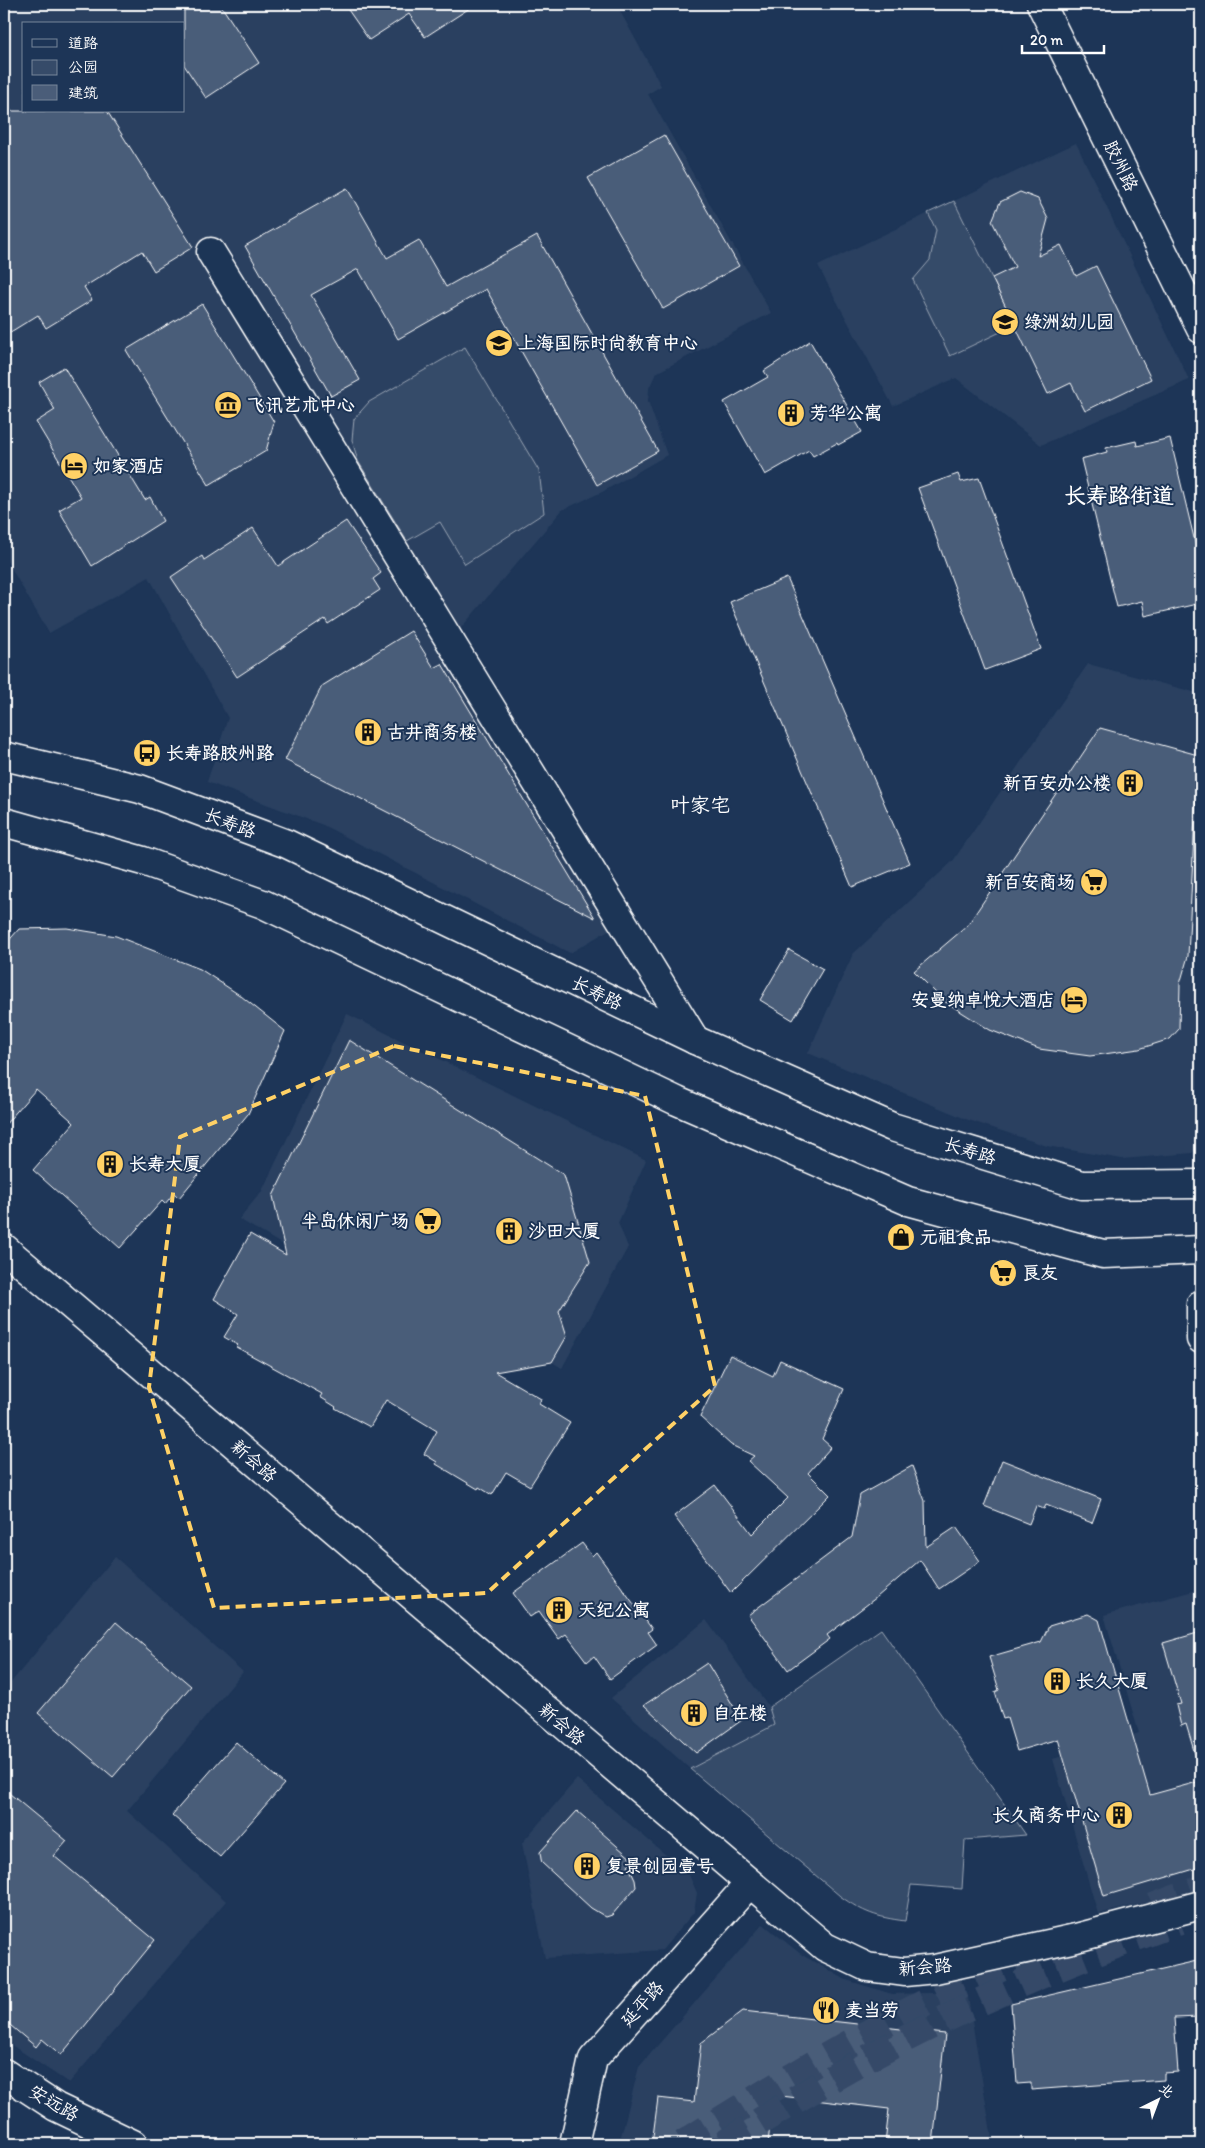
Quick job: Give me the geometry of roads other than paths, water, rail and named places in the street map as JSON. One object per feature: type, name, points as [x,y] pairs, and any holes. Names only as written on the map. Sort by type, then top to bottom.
[{"type":"street","name":"胶州路","points":[[1040,4],[1201,329]]},
{"type":"street","points":[[211,252],[695,1040]]},
{"type":"street","name":"长寿路","points":[[4,756],[140,789],[286,844],[695,1040],[892,1128],[1082,1185],[1201,1184]]},
{"type":"street","points":[[4,822],[143,861],[263,904],[678,1101],[908,1201],[1103,1254],[1201,1250]]},
{"type":"street","name":"新会路","points":[[4,1248],[825,1947],[867,1967],[904,1972],[934,1970],[1076,1938],[1201,1905]]},
{"type":"street","points":[[1201,1304],[1201,1340]]},
{"type":"street","name":"延平路","points":[[574,2144],[593,2059],[749,1884]]},
{"type":"street","name":"安远路","points":[[4,2073],[56,2107],[133,2144]]},
{"type":"tunnel","points":[[1153,1907],[1201,1889]]},
{"type":"tunnel","points":[[724,2144],[839,2074],[986,1999],[1096,1952],[1180,1921]]},
{"type":"tunnel","points":[[683,2144],[881,2026],[949,1991],[1032,1954]]},
{"type":"place","name":"绿洲幼儿园","points":[[1005,322]]},
{"type":"place","name":"上海国际时尚教育中心","points":[[499,343]]},
{"type":"place","name":"飞讯艺术中心","points":[[228,405]]},
{"type":"place","name":"芳华公寓","points":[[791,413]]},
{"type":"place","name":"如家酒店","points":[[74,466]]},
{"type":"place","name":"古井商务楼","points":[[368,732]]},
{"type":"place","name":"长寿路胶州路","points":[[147,753]]},
{"type":"place","name":"新百安办公楼","points":[[1130,783]]},
{"type":"place","name":"新百安商场","points":[[1094,882]]},
{"type":"place","name":"安曼纳卓悦大酒店","points":[[1074,1000]]},
{"type":"place","name":"长寿大厦","points":[[110,1164]]},
{"type":"place","name":"半岛休闲广场","points":[[428,1221]]},
{"type":"place","name":"沙田大厦","points":[[509,1231]]},
{"type":"place","name":"元祖食品","points":[[901,1237]]},
{"type":"place","name":"良友","points":[[1003,1273]]},
{"type":"place","name":"天纪公寓","points":[[559,1610]]},
{"type":"place","name":"长久大厦","points":[[1057,1681]]},
{"type":"place","name":"自在楼","points":[[694,1713]]},
{"type":"place","name":"长久商务中心","points":[[1119,1815]]},
{"type":"place","name":"复景创园壹号","points":[[587,1866]]},
{"type":"place","name":"麦当劳","points":[[826,2010]]},
{"type":"district","name":"长寿路街道","points":[[1119,495]]},
{"type":"district","name":"叶家宅","points":[[700,805]]}]
